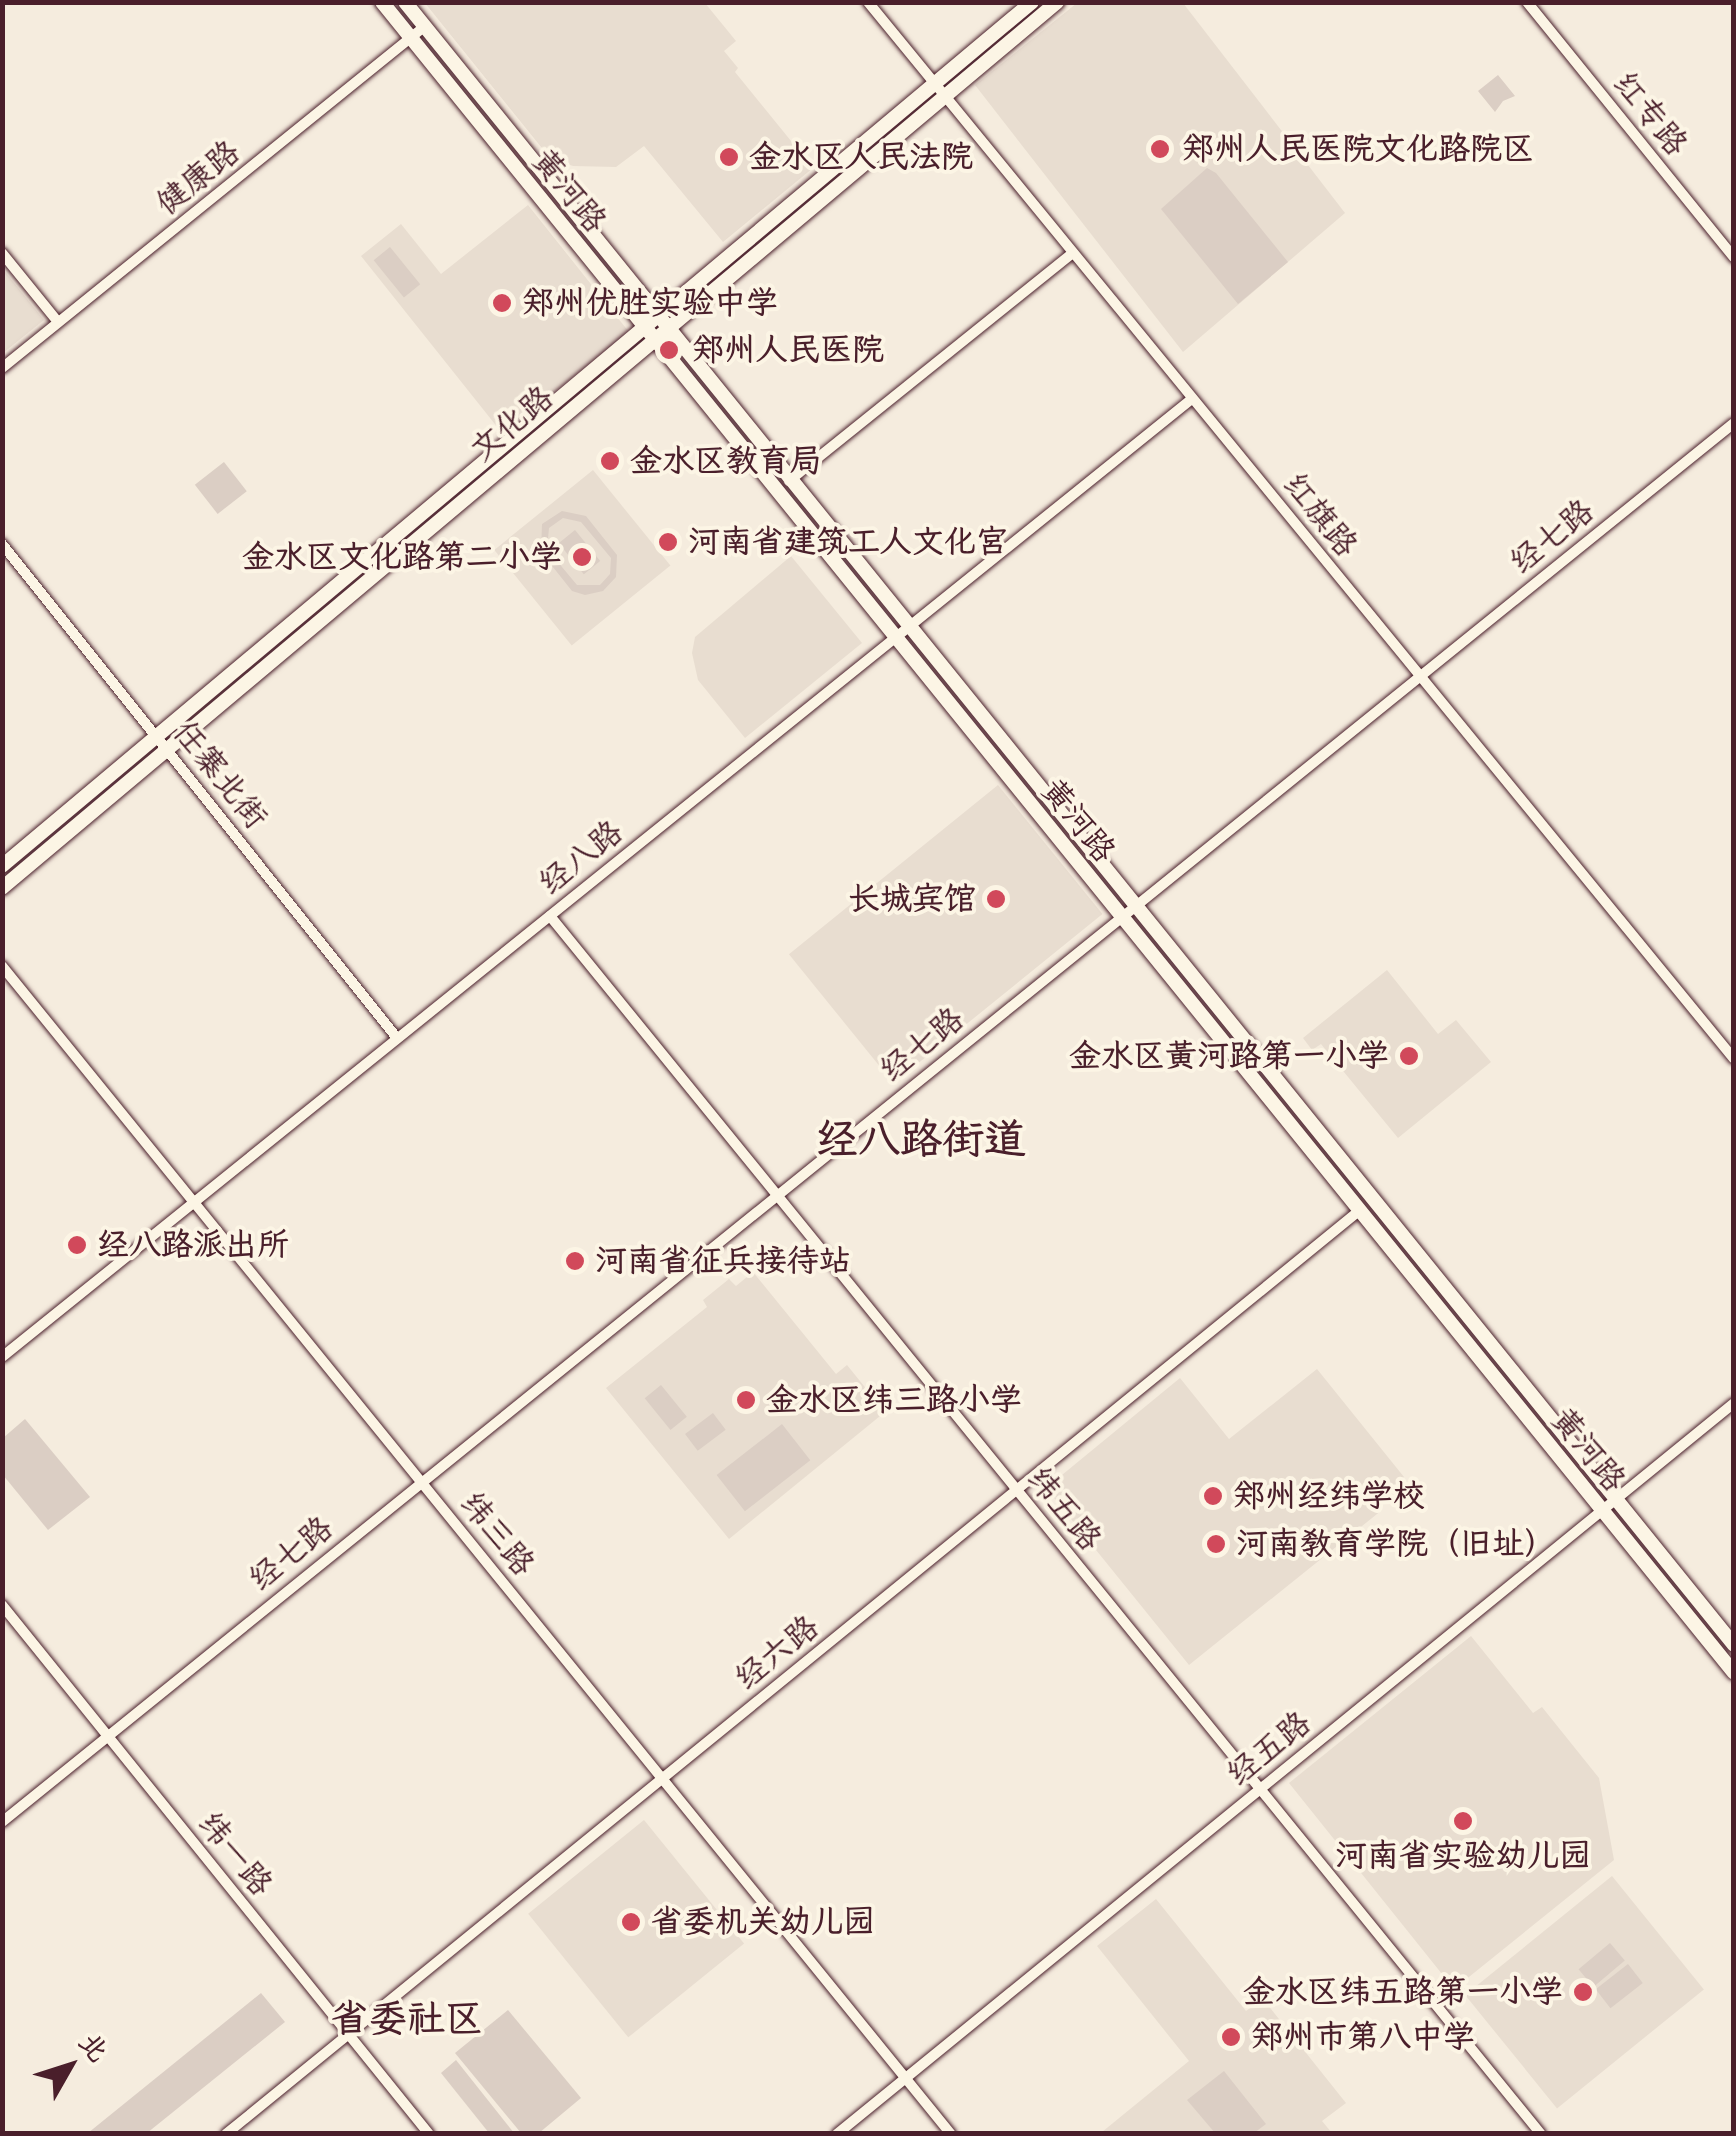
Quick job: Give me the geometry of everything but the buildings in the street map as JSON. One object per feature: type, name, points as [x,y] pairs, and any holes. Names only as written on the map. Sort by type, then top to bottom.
[{"type":"main road","name":"黄河路","points":[[382,2],[1734,1673]]},
{"type":"main road","name":"黄河路","points":[[405,2],[789,482],[1734,1645]]},
{"type":"main road","name":"文化路","points":[[2,866],[1032,2]]},
{"type":"main road","name":"文化路","points":[[2,888],[1057,2]]},
{"type":"street","name":"红旗路","points":[[868,2],[1734,1060]]},
{"type":"street","name":"红专路","points":[[1527,2],[1734,258]]},
{"type":"street","name":"健康路","points":[[2,368],[424,27]]},
{"type":"street","points":[[2,253],[58,322]]},
{"type":"street","points":[[789,482],[1073,254]]},
{"type":"street","name":"经八路","points":[[2,1358],[1192,399]]},
{"type":"street","name":"经七路","points":[[2,1822],[1734,423]]},
{"type":"street","name":"任寨北街","points":[[2,544],[397,1038]]},
{"type":"street","name":"纬五路","points":[[550,916],[1541,2134]]},
{"type":"street","name":"纬三路","points":[[2,966],[951,2134]]},
{"type":"street","name":"经六路","points":[[226,2134],[1359,1211]]},
{"type":"street","name":"经五路","points":[[837,2134],[1734,1403]]},
{"type":"street","name":"纬一路","points":[[2,1606],[429,2134]]},
{"type":"shaded area","points":[[425,3],[705,3],[736,41],[724,51],[738,68],[735,72],[813,168],[723,242],[644,146],[616,167],[573,166],[550,158]]},
{"type":"shaded area","name":"郑州人民医院文化路院区","points":[[1077,3],[1183,3],[1345,213],[1183,352],[975,85]]},
{"type":"shaded area","points":[[1498,75],[1515,96],[1503,101],[1495,112],[1478,91]]},
{"type":"shaded area","points":[[1207,168],[1216,173],[1288,262],[1238,304],[1161,209]]},
{"type":"shaded area","name":"郑州优胜实验中学","points":[[528,205],[629,332],[502,433],[361,256],[401,224],[441,274]]},
{"type":"shaded area","points":[[390,247],[420,284],[404,298],[374,260]]},
{"type":"shaded area","points":[[2,268],[44,320],[3,353],[2,353]]},
{"type":"shaded area","points":[[224,462],[247,491],[218,514],[195,485]]},
{"type":"shaded area","name":"金水区文化路第二小学","points":[[593,470],[670,566],[572,646],[494,550]]},
{"type":"shaded area","points":[[562,511],[586,516],[617,555],[616,577],[603,591],[585,595],[572,591],[541,552],[542,524]],"holes":[[[563,518],[581,522],[611,558],[610,574],[600,585],[577,585],[547,549],[549,528]]]},
{"type":"shaded area","points":[[575,530],[600,561],[584,574],[559,543]]},
{"type":"shaded area","points":[[791,556],[862,643],[745,738],[698,680],[692,653],[695,637]]},
{"type":"shaded area","name":"长城宾馆","points":[[998,785],[1102,914],[893,1083],[789,954]]},
{"type":"shaded area","name":"金水区黄河路第一小学","points":[[1387,970],[1438,1034],[1456,1020],[1491,1062],[1398,1138],[1321,1044],[1312,1050],[1303,1038]]},
{"type":"shaded area","name":"金水区纬三路小学","points":[[753,1272],[836,1374],[847,1365],[885,1412],[729,1539],[606,1388],[707,1307],[703,1300],[729,1279],[736,1286]]},
{"type":"shaded area","name":"河南教育学院（旧址）","points":[[1317,1369],[1404,1477],[1374,1500],[1382,1510],[1189,1665],[1054,1498],[1051,1484],[1180,1378],[1229,1439]]},
{"type":"shaded area","points":[[661,1385],[687,1417],[670,1430],[645,1398]]},
{"type":"shaded area","points":[[713,1413],[726,1430],[698,1451],[685,1434]]},
{"type":"shaded area","points":[[25,1419],[90,1497],[48,1530],[3,1475],[3,1438]]},
{"type":"shaded area","points":[[782,1424],[810,1460],[745,1511],[717,1475]]},
{"type":"shaded area","name":"河南省实验幼儿园","points":[[1471,1636],[1533,1713],[1542,1707],[1599,1778],[1614,1860],[1454,1989],[1289,1783]]},
{"type":"shaded area","name":"省委机关幼儿园","points":[[644,1820],[744,1944],[628,2037],[528,1914]]},
{"type":"shaded area","name":"金水区纬五路第一小学","points":[[1612,1876],[1704,1989],[1557,2108],[1465,1995]]},
{"type":"shaded area","name":"郑州市第八中学","points":[[1156,1899],[1246,2011],[1263,1999],[1346,2103],[1322,2121],[1332,2133],[1102,2132],[1189,2061],[1097,1946]]},
{"type":"shaded area","points":[[1610,1943],[1625,1961],[1593,1987],[1579,1969]]},
{"type":"shaded area","points":[[1628,1964],[1643,1983],[1610,2008],[1596,1989]]},
{"type":"shaded area","points":[[261,1993],[285,2022],[147,2133],[88,2133]]},
{"type":"shaded area","points":[[508,2010],[581,2098],[539,2133],[521,2133],[455,2053]]},
{"type":"shaded area","points":[[456,2060],[514,2133],[489,2133],[441,2073]]},
{"type":"shaded area","points":[[1224,2071],[1266,2124],[1254,2133],[1215,2133],[1187,2100]]},
{"type":"place","name":"郑州人民医院文化路院区","points":[[1160,149]]},
{"type":"place","name":"金水区人民法院","points":[[729,157]]},
{"type":"place","name":"郑州优胜实验中学","points":[[502,303]]},
{"type":"place","name":"郑州人民医院","points":[[669,350]]},
{"type":"place","name":"金水区教育局","points":[[610,461]]},
{"type":"place","name":"河南省建筑工人文化宫","points":[[668,542]]},
{"type":"place","name":"金水区文化路第二小学","points":[[582,557]]},
{"type":"place","name":"长城宾馆","points":[[996,899]]},
{"type":"place","name":"金水区黄河路第一小学","points":[[1409,1056]]},
{"type":"place","name":"经八路派出所","points":[[77,1245]]},
{"type":"place","name":"河南省征兵接待站","points":[[575,1261]]},
{"type":"place","name":"金水区纬三路小学","points":[[746,1400]]},
{"type":"place","name":"郑州经纬学校","points":[[1213,1496]]},
{"type":"place","name":"河南教育学院（旧址）","points":[[1216,1544]]},
{"type":"place","name":"河南省实验幼儿园","points":[[1463,1821]]},
{"type":"place","name":"省委机关幼儿园","points":[[631,1922]]},
{"type":"place","name":"金水区纬五路第一小学","points":[[1583,1992]]},
{"type":"place","name":"郑州市第八中学","points":[[1231,2037]]},
{"type":"district","name":"经八路街道","points":[[921,1139]]},
{"type":"district","name":"省委社区","points":[[407,2019]]}]
